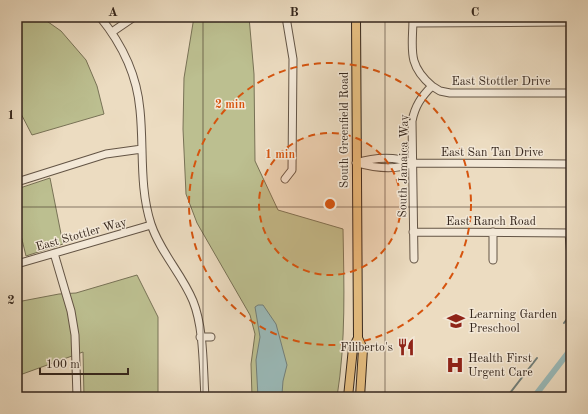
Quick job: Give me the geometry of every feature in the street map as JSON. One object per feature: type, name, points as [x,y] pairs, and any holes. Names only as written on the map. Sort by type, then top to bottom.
[{"type":"main road","name":"South Greenfield Road","points":[[356,17],[358,338],[363,349],[360,397]]},
{"type":"main road","name":"South Greenfield Road","points":[[348,397],[353,348],[358,338]]},
{"type":"street","points":[[100,17],[112,32],[122,49],[137,88],[140,109],[145,197],[151,225],[194,302],[200,337],[205,397]]},
{"type":"street","points":[[112,32],[134,17]]},
{"type":"street","points":[[285,179],[292,170],[293,59],[286,17]]},
{"type":"street","points":[[432,86],[415,68],[412,53],[413,20],[569,22]]},
{"type":"street","name":"East Stottler Drive","points":[[432,86],[440,91],[450,93],[571,93]]},
{"type":"street","name":"South Jamaica Way","points":[[414,259],[412,121],[414,109],[420,99],[432,86]]},
{"type":"street","points":[[17,182],[106,154],[142,148]]},
{"type":"street","name":"East San Tan Drive","points":[[356,163],[372,167],[403,167],[413,163],[571,164]]},
{"type":"street","name":"East Stottler Way","points":[[17,264],[151,225]]},
{"type":"street","name":"East Ranch Road","points":[[413,232],[570,233]]},
{"type":"street","points":[[493,232],[493,260]]},
{"type":"street","points":[[570,233],[571,257]]},
{"type":"street","points":[[54,253],[71,311],[75,335],[77,397]]},
{"type":"street","points":[[200,337],[212,337]]},
{"type":"green space","points":[[17,17],[41,17],[61,31],[86,60],[97,86],[104,114],[32,135],[17,106]]},
{"type":"green space","points":[[194,17],[249,17],[254,74],[255,161],[278,210],[343,229],[343,334],[337,397],[252,397],[251,364],[255,334],[250,315],[197,223],[186,194],[183,129],[184,78]]},
{"type":"green space","points":[[50,178],[63,244],[26,256],[17,219],[17,189]]},
{"type":"green space","points":[[137,275],[158,317],[158,397],[84,397],[83,352],[17,376],[17,302],[59,294],[76,293]]},
{"type":"water","points":[[258,305],[263,305],[276,324],[287,365],[283,381],[282,394],[285,397],[258,397],[256,360],[260,337],[255,307]]},
{"type":"waterway","points":[[564,323],[571,314]]},
{"type":"waterway","points":[[534,397],[571,349]]},
{"type":"waterway","points":[[507,397],[537,358]]},
{"type":"place","name":"Learning Garden Preschool","points":[[456,321]]},
{"type":"place","name":"Filiberto's","points":[[406,347]]},
{"type":"place","name":"Health First Urgent Care","points":[[455,365]]}]
